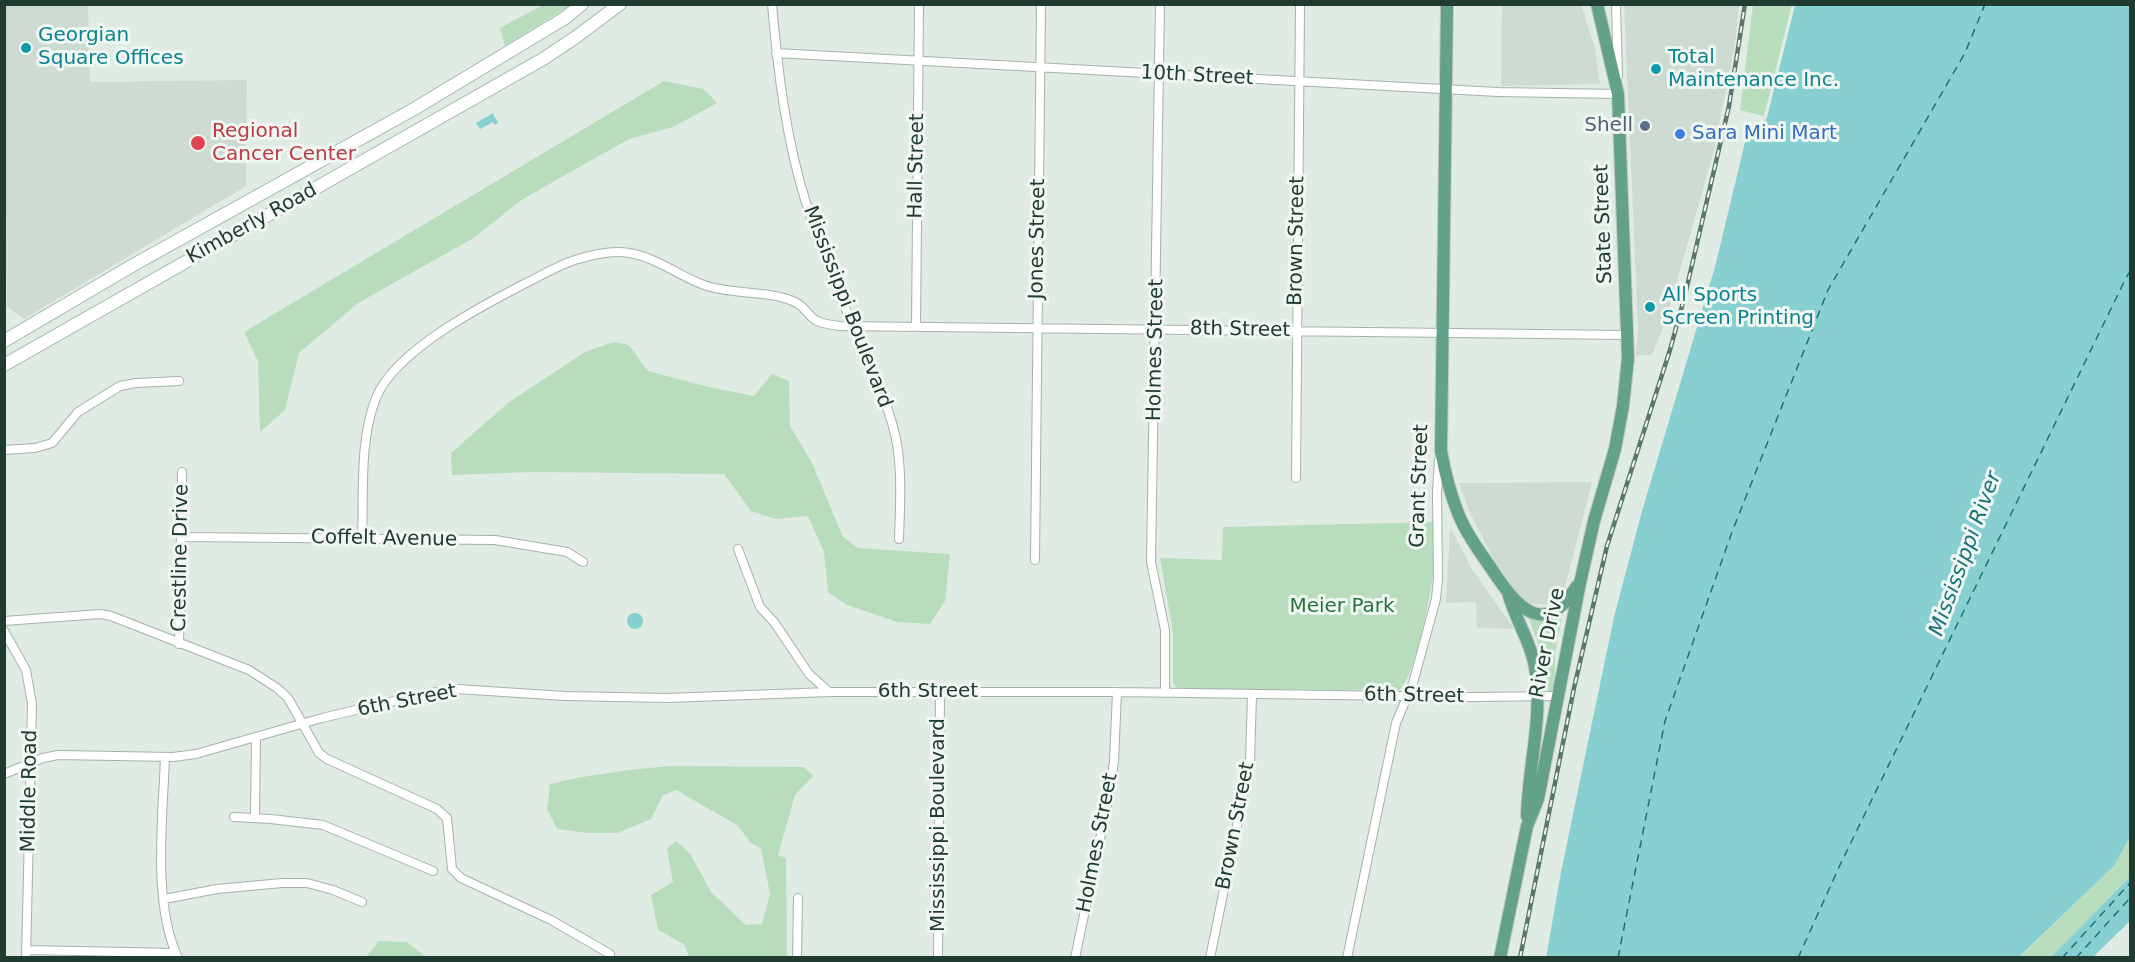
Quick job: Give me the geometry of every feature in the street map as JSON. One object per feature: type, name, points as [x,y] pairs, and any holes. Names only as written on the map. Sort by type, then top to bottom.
[{"type":"main road","name":"Kimberly Road","points":[[4,341],[135,264],[414,109],[565,18],[582,4]]},
{"type":"main road","name":"Kimberly Road","points":[[4,365],[543,59],[620,4]]},
{"type":"main road","name":"Grant Street","points":[[1442,416],[1447,4]]},
{"type":"main road","points":[[1597,4],[1618,94]]},
{"type":"main road","name":"State Street","points":[[1618,94],[1628,334]]},
{"type":"main road","name":"River Drive","points":[[1500,957],[1527,826],[1538,799],[1594,521],[1615,449],[1623,405],[1628,334]]},
{"type":"main road","points":[[1442,416],[1441,451],[1448,486],[1458,515],[1471,540],[1507,592],[1522,608],[1536,614],[1544,614],[1568,602],[1580,583]]},
{"type":"main road","points":[[1507,592],[1528,643],[1536,672],[1538,714],[1528,795],[1527,826]]},
{"type":"street","name":"Mississippi Boulevard","points":[[772,4],[776,53],[794,163],[832,278],[874,376],[896,442],[900,470],[899,539]]},
{"type":"street","name":"Hall Street","points":[[916,327],[920,4]]},
{"type":"street","name":"Jones Street","points":[[1035,560],[1041,4]]},
{"type":"street","name":"Holmes Street","points":[[1160,4],[1151,562],[1165,630],[1165,693]]},
{"type":"street","name":"Brown Street","points":[[1296,478],[1300,4]]},
{"type":"street","name":"State Street","points":[[1616,4],[1618,94]]},
{"type":"street","name":"10th Street","points":[[776,53],[1506,93],[1618,94]]},
{"type":"street","name":"8th Street","points":[[362,538],[365,451],[370,421],[377,396],[393,371],[424,344],[493,300],[575,260],[607,253],[627,252],[642,255],[706,286],[738,293],[781,296],[797,302],[816,320],[839,326],[1628,334]]},
{"type":"street","points":[[4,450],[35,448],[52,443],[78,412],[120,386],[179,381]]},
{"type":"street","name":"Grant Street","points":[[1347,957],[1396,723],[1413,683],[1436,599],[1438,578],[1437,493],[1442,416]]},
{"type":"street","name":"Crestline Drive","points":[[179,644],[182,472]]},
{"type":"street","name":"Coffelt Avenue","points":[[181,537],[495,540],[567,552],[583,562]]},
{"type":"street","points":[[738,549],[760,607],[774,622],[809,674],[829,692]]},
{"type":"street","points":[[4,621],[101,614],[249,670],[288,698],[319,753],[327,759],[436,809],[447,818],[452,868],[461,878],[551,920],[610,954]]},
{"type":"street","name":"Middle Road","points":[[4,631],[19,656],[30,688],[32,704],[26,954]]},
{"type":"street","name":"6th Street","points":[[4,774],[43,758],[58,755],[196,754],[402,699],[457,689],[633,698],[829,692],[1558,696]]},
{"type":"street","name":"Mississippi Boulevard","points":[[939,957],[940,692]]},
{"type":"street","name":"Holmes Street","points":[[1075,957],[1110,791],[1114,761],[1117,693]]},
{"type":"street","name":"Brown Street","points":[[1210,957],[1250,762],[1252,694]]},
{"type":"street","points":[[255,818],[256,737]]},
{"type":"street","points":[[26,954],[177,955],[169,931],[164,899],[162,845],[165,756]]},
{"type":"street","points":[[234,817],[335,828],[433,871]]},
{"type":"street","points":[[164,899],[217,889],[282,882],[307,883],[333,890],[362,902]]},
{"type":"street","points":[[798,898],[798,957]]},
{"type":"shaded area","points":[[4,5],[88,5],[90,82],[247,80],[246,186],[24,319],[7,307]]},
{"type":"shaded area","points":[[1502,5],[1581,5],[1595,48],[1600,84],[1501,86]]},
{"type":"shaded area","points":[[1624,5],[1739,5],[1735,45],[1714,150],[1666,320],[1652,355],[1636,355],[1638,327]]},
{"type":"shaded area","points":[[1592,482],[1563,595],[1550,604],[1523,604],[1492,556],[1469,511],[1459,483]]},
{"type":"shaded area","points":[[1450,527],[1472,569],[1514,629],[1477,628],[1476,602],[1446,603]]},
{"type":"green space","points":[[543,5],[571,5],[505,46],[500,28]]},
{"type":"green space","points":[[1753,5],[1795,5],[1767,117],[1740,110]]},
{"type":"green space","points":[[664,81],[704,89],[717,103],[673,127],[629,139],[523,199],[472,239],[358,303],[299,353],[285,410],[260,432],[258,361],[244,332]]},
{"type":"green space","points":[[614,342],[629,345],[648,371],[709,387],[754,396],[772,374],[789,381],[790,426],[812,463],[843,537],[858,548],[950,554],[945,601],[930,624],[897,622],[847,605],[828,592],[824,552],[808,516],[776,519],[751,511],[724,474],[534,472],[452,475],[451,453],[509,402],[585,352]]},
{"type":"green space","name":"Meier Park","points":[[1435,522],[1434,565],[1427,611],[1411,669],[1399,690],[1178,689],[1173,683],[1173,632],[1160,558],[1222,560],[1223,527]]},
{"type":"green space","points":[[1563,611],[1555,654],[1555,685],[1552,692],[1548,692],[1541,650],[1528,617]]},
{"type":"green space","points":[[670,766],[804,767],[813,776],[795,795],[778,855],[786,858],[787,957],[689,957],[684,944],[658,930],[651,895],[673,882],[667,849],[676,841],[690,854],[712,893],[746,925],[762,924],[770,894],[761,848],[752,844],[737,825],[676,790],[663,795],[651,819],[617,833],[588,833],[557,829],[547,809],[550,784],[595,775]]},
{"type":"green space","points":[[2130,837],[2130,877],[2051,957],[2019,958],[2114,866]]},
{"type":"green space","points":[[379,941],[407,942],[426,957],[366,957]]},
{"type":"water","name":"Mississippi River","points":[[1795,5],[2130,5],[2130,837],[2114,866],[2019,957],[1546,958],[1561,872],[1614,617],[1642,511],[1715,267],[1746,138],[1760,128],[1767,117]]},
{"type":"water","points":[[493,113],[498,123],[495,125],[493,122],[480,129],[476,123]]},
{"type":"water","points":[[632,613],[638,613],[643,621],[641,627],[632,629],[627,624],[627,618]]},
{"type":"water","points":[[2130,877],[2130,921],[2093,957],[2051,957]]},
{"type":"pier","points":[[1792,4],[1795,5],[1767,117],[1760,128],[1752,134],[1764,116]]},
{"type":"ferry route","points":[[1618,958],[1665,721],[1732,532],[1828,290],[1965,53],[1985,4]]},
{"type":"ferry route","points":[[1798,958],[1840,865],[2130,271]]},
{"type":"ferry route","points":[[2062,958],[2130,883]]},
{"type":"ferry route","points":[[2076,958],[2130,898]]},
{"type":"railway","points":[[1520,958],[1574,688],[1607,546],[1670,350],[1685,295],[1729,106],[1745,4]]},
{"type":"place","name":"Georgian Square Offices","points":[[26,48]]},
{"type":"place","name":"Total Maintenance Inc.","points":[[1656,69]]},
{"type":"place","name":"Shell","points":[[1645,126]]},
{"type":"place","name":"Sara Mini Mart","points":[[1680,134]]},
{"type":"place","name":"Regional Cancer Center","points":[[198,143]]},
{"type":"place","name":"All Sports Screen Printing","points":[[1650,307]]}]
